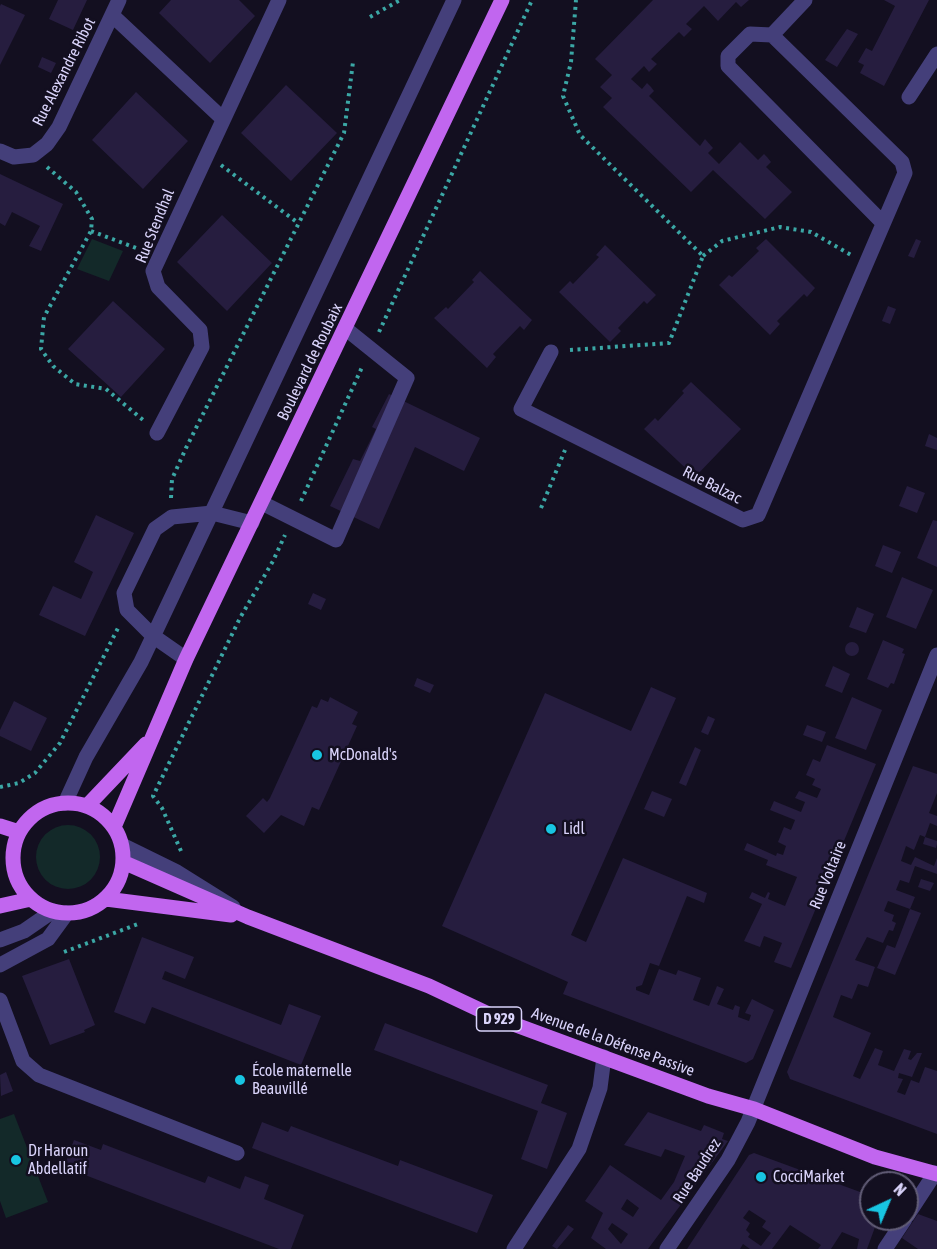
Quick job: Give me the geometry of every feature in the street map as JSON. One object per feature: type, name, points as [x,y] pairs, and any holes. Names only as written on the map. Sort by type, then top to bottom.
[{"type":"main road","name":"Boulevard de Roubaix","points":[[114,827],[134,785],[150,740],[186,659],[502,0]]},
{"type":"main road","name":"Boulevard de Roubaix","points":[[87,806],[103,793],[150,740]]},
{"type":"main road","points":[[65,803],[87,806],[102,815],[114,827],[122,845],[123,862],[120,875],[106,899],[82,912],[60,912],[31,899],[21,887],[15,873],[13,857],[19,832],[38,811],[65,803]]},
{"type":"main road","points":[[0,826],[19,832]]},
{"type":"main road","points":[[0,866],[13,857]]},
{"type":"main road","name":"Avenue de la Défense Passive","points":[[123,862],[248,917],[429,986],[497,1018],[708,1096],[753,1109],[876,1157],[936,1174]]},
{"type":"main road","points":[[0,906],[31,899]]},
{"type":"main road","name":"Avenue de la Défense Passive","points":[[106,899],[248,917]]},
{"type":"street","name":"Rue Alexandre Ribot","points":[[33,155],[47,144],[59,127],[119,0]]},
{"type":"street","name":"Rue Stendhal","points":[[158,433],[202,347],[200,330],[158,287],[153,271],[279,0]]},
{"type":"street","points":[[65,803],[78,772],[153,636],[453,0]]},
{"type":"street","points":[[805,0],[772,35],[750,34],[728,56],[728,66],[882,222]]},
{"type":"street","points":[[112,15],[223,119]]},
{"type":"street","name":"Rue Balzac","points":[[551,352],[521,409],[743,520],[758,515],[864,263],[905,173],[902,162],[772,35]]},
{"type":"street","points":[[909,98],[937,54]]},
{"type":"street","points":[[0,151],[14,157],[33,155]]},
{"type":"street","points":[[262,503],[336,540],[407,378],[345,329]]},
{"type":"street","points":[[186,659],[153,636],[127,610],[124,593],[155,529],[172,517],[212,513],[252,523]]},
{"type":"street","name":"Rue Voltaire","points":[[753,1109],[937,655]]},
{"type":"street","name":"Avenue de la Défense Passive","points":[[122,845],[212,891],[248,917]]},
{"type":"street","points":[[0,940],[24,931],[60,912]]},
{"type":"street","points":[[0,964],[48,939],[60,912]]},
{"type":"street","points":[[0,1000],[23,1061],[39,1075],[237,1153]]},
{"type":"street","points":[[514,1249],[579,1149],[600,1088],[604,1057]]},
{"type":"street","name":"Rue Baudrez","points":[[667,1249],[728,1160],[753,1109]]},
{"type":"street","points":[[919,1198],[936,1174]]},
{"type":"street","points":[[885,1249],[897,1231]]},
{"type":"path","points":[[370,17],[400,0]]},
{"type":"path","points":[[183,856],[162,808],[153,796],[240,618],[273,561],[532,0]]},
{"type":"path","points":[[576,0],[571,62],[563,96],[580,135],[703,256]]},
{"type":"path","points":[[172,517],[170,506],[172,479],[344,133],[353,62]]},
{"type":"path","points":[[206,154],[298,223]]},
{"type":"path","points":[[33,155],[76,192],[92,219],[91,231],[44,317],[41,349],[52,366],[75,384],[106,389],[158,433],[186,448]]},
{"type":"path","points":[[551,352],[669,343],[703,256],[722,241],[780,227],[811,232],[864,263]]},
{"type":"path","points":[[91,231],[159,257]]},
{"type":"path","points":[[541,508],[572,434]]},
{"type":"path","points":[[0,787],[19,783],[35,773],[60,742]]},
{"type":"path","points":[[59,954],[149,921]]},
{"type":"green space","points":[[92,239],[123,251],[109,281],[77,269]]},
{"type":"green space","points":[[62,825],[74,825],[91,834],[98,845],[100,857],[98,869],[91,880],[74,889],[62,889],[50,884],[41,875],[36,863],[36,851],[41,839],[50,830]]},
{"type":"green space","name":"Dr Haroun Abdellatif","points":[[14,1114],[48,1202],[6,1218],[0,1201],[0,1119]]},
{"type":"building","points":[[58,0],[87,0],[73,30],[49,19]]},
{"type":"building","points":[[171,0],[239,0],[255,16],[210,63],[159,13]]},
{"type":"building","points":[[653,0],[749,0],[741,7],[736,2],[718,21],[704,6],[686,24],[692,29],[684,37],[679,32],[651,59],[657,64],[649,72],[644,66],[631,79],[642,89],[647,83],[654,91],[649,96],[700,146],[705,139],[713,148],[708,153],[719,164],[740,142],[758,160],[764,154],[767,157],[771,162],[766,167],[792,192],[765,219],[713,170],[691,192],[603,107],[612,98],[600,87],[612,75],[595,59]]},
{"type":"building","points":[[884,0],[929,0],[884,86],[860,73],[864,65],[858,62],[866,48],[872,51],[895,6]]},
{"type":"building","points":[[1,4],[25,15],[0,65],[0,6]]},
{"type":"building","points":[[847,29],[858,34],[837,67],[825,60]]},
{"type":"building","points":[[42,57],[56,63],[51,73],[38,67]]},
{"type":"building","points":[[286,85],[337,133],[291,181],[241,133]]},
{"type":"building","points":[[136,92],[188,141],[143,189],[92,140]]},
{"type":"building","points":[[0,174],[63,204],[41,251],[29,246],[40,226],[12,212],[5,226],[0,223]]},
{"type":"building","points":[[222,215],[272,263],[227,311],[177,262]]},
{"type":"building","points":[[766,239],[815,288],[807,297],[804,294],[777,321],[780,324],[770,335],[719,285],[729,275],[732,277],[759,251],[756,248]]},
{"type":"building","points":[[916,239],[921,241],[914,258],[908,256]]},
{"type":"building","points":[[605,245],[656,295],[647,304],[644,301],[618,328],[621,331],[610,342],[559,292],[570,281],[573,284],[599,257],[596,255]]},
{"type":"building","points":[[480,271],[532,320],[524,330],[520,326],[493,354],[496,357],[487,368],[434,318],[446,307],[448,309],[474,282],[472,280]]},
{"type":"building","points":[[113,301],[165,349],[121,397],[68,349]]},
{"type":"building","points":[[888,306],[896,309],[890,324],[882,321]]},
{"type":"building","points":[[691,382],[741,429],[695,477],[644,429],[655,418],[658,421]]},
{"type":"building","points":[[389,394],[480,438],[464,471],[415,447],[379,529],[330,506],[353,459],[360,461],[376,429],[372,427]]},
{"type":"building","points":[[929,434],[937,438],[937,450],[925,446]]},
{"type":"building","points":[[907,486],[925,493],[917,513],[899,506]]},
{"type":"building","points":[[96,515],[134,533],[85,636],[39,615],[53,586],[81,599],[93,572],[74,562]]},
{"type":"building","points":[[933,520],[937,521],[937,567],[917,558]]},
{"type":"building","points":[[883,545],[901,552],[892,573],[875,566]]},
{"type":"building","points":[[902,577],[933,590],[916,629],[886,617]]},
{"type":"building","points":[[313,593],[326,599],[321,610],[308,604]]},
{"type":"building","points":[[857,607],[874,614],[866,633],[849,627]]},
{"type":"building","points":[[883,640],[904,649],[902,653],[905,654],[894,684],[891,683],[888,688],[867,679]]},
{"type":"building","points":[[849,642],[855,642],[859,649],[855,656],[849,656],[845,652],[845,646]]},
{"type":"building","points":[[833,666],[850,674],[842,693],[825,686]]},
{"type":"building","points":[[417,678],[434,685],[430,693],[414,686]]},
{"type":"building","name":"Lidl","points":[[651,687],[676,698],[571,935],[586,942],[623,858],[707,893],[704,903],[687,896],[659,966],[650,963],[642,985],[636,987],[636,990],[649,995],[659,969],[676,975],[678,970],[701,978],[693,1000],[709,1006],[717,986],[724,989],[717,1004],[733,1010],[735,1005],[740,1007],[738,1017],[749,1021],[751,1015],[745,1013],[752,999],[774,1010],[753,1059],[746,1063],[563,994],[568,982],[442,926],[545,693],[631,731]]},
{"type":"building","name":"McDonald's","points":[[330,697],[358,712],[352,724],[357,726],[319,810],[312,807],[304,826],[281,815],[264,833],[246,816],[263,798],[267,802],[270,798],[312,706],[317,708],[321,699],[328,702]]},
{"type":"building","points":[[852,697],[882,710],[866,750],[835,738]]},
{"type":"building","points":[[14,701],[47,718],[31,751],[0,736],[0,730]]},
{"type":"building","points":[[708,716],[715,719],[708,735],[701,732]]},
{"type":"building","points":[[807,725],[826,732],[822,742],[803,735]]},
{"type":"building","points":[[827,745],[876,764],[791,968],[774,962],[782,943],[764,936],[760,947],[744,941],[762,904],[749,898],[752,892],[765,898],[768,892],[770,893],[768,899],[785,906],[797,877],[766,865],[768,860],[744,850],[747,843],[776,856],[777,853],[783,855],[786,846],[778,842],[784,827],[791,830],[795,820],[770,810],[774,801],[801,812],[805,802],[795,798],[799,791],[817,798],[821,789],[812,785],[815,779],[806,775],[813,759],[820,762]]},
{"type":"building","points":[[695,747],[701,750],[686,786],[679,783]]},
{"type":"building","points":[[913,766],[937,774],[937,793],[929,813],[937,816],[937,826],[930,823],[925,837],[920,835],[914,850],[906,846],[901,861],[911,865],[915,857],[934,866],[937,858],[937,874],[915,866],[909,883],[900,880],[896,890],[915,897],[910,909],[888,901],[884,911],[894,915],[892,921],[896,923],[893,931],[889,930],[883,943],[867,937],[855,960],[875,967],[868,987],[858,984],[852,999],[841,995],[833,1017],[871,1033],[853,1076],[860,1079],[875,1048],[883,1051],[878,1065],[894,1071],[904,1049],[911,1051],[908,1059],[911,1060],[917,1053],[922,1053],[912,1077],[899,1073],[898,1078],[903,1079],[897,1092],[905,1095],[911,1080],[919,1083],[925,1067],[937,1071],[937,1134],[790,1079],[787,1072]]},
{"type":"building","points":[[652,791],[672,799],[664,817],[644,809]]},
{"type":"building","points":[[925,837],[937,841],[936,848],[923,844]]},
{"type":"building","points":[[921,879],[934,883],[930,891],[918,887]]},
{"type":"building","points":[[910,909],[921,913],[895,975],[877,968],[887,945],[895,948]]},
{"type":"building","points":[[142,937],[194,957],[185,979],[165,971],[162,979],[281,1025],[289,1004],[321,1016],[301,1065],[152,1007],[145,1024],[114,1012]]},
{"type":"building","points":[[69,959],[95,1025],[84,1030],[85,1032],[50,1045],[22,976]]},
{"type":"building","points":[[385,1023],[548,1085],[541,1103],[567,1113],[547,1169],[521,1159],[538,1111],[374,1050]]},
{"type":"building","points":[[6,1072],[13,1091],[1,1096],[0,1075]]},
{"type":"building","points":[[648,1112],[701,1131],[704,1125],[724,1133],[722,1139],[728,1141],[648,1249],[606,1249],[591,1238],[603,1213],[585,1201],[610,1165],[661,1200],[674,1182],[685,1156],[665,1149],[661,1157],[624,1145]],"holes":[[[627,1199],[639,1208],[633,1217],[621,1209]],[[612,1223],[628,1234],[621,1244],[608,1229]]]},
{"type":"building","points":[[262,1122],[288,1132],[291,1126],[398,1166],[400,1160],[493,1195],[477,1233],[252,1148]]},
{"type":"building","points":[[74,1140],[101,1150],[103,1144],[205,1183],[208,1176],[240,1189],[245,1176],[269,1185],[264,1199],[304,1215],[291,1249],[279,1249],[64,1167]]},
{"type":"building","points":[[754,1153],[859,1192],[859,1231],[874,1231],[867,1249],[857,1249],[859,1239],[842,1232],[831,1249],[818,1249],[821,1245],[790,1225],[772,1249],[750,1249],[743,1244],[740,1249],[687,1249],[749,1155]],"holes":[[[749,1210],[766,1221],[762,1227],[771,1233],[761,1246],[748,1237],[750,1234],[746,1230],[750,1223],[743,1218]]]},
{"type":"building","points":[[919,1214],[937,1221],[937,1249],[918,1249],[902,1238],[907,1231],[919,1231]]},
{"type":"building","points":[[568,1225],[574,1229],[557,1249],[552,1246]]},
{"type":"place","name":"McDonald's","points":[[317,755]]},
{"type":"place","name":"Lidl","points":[[551,829]]},
{"type":"place","name":"École maternelle Beauvillé","points":[[240,1080]]},
{"type":"place","name":"Dr Haroun Abdellatif","points":[[16,1160]]},
{"type":"place","name":"CocciMarket","points":[[761,1177]]}]
